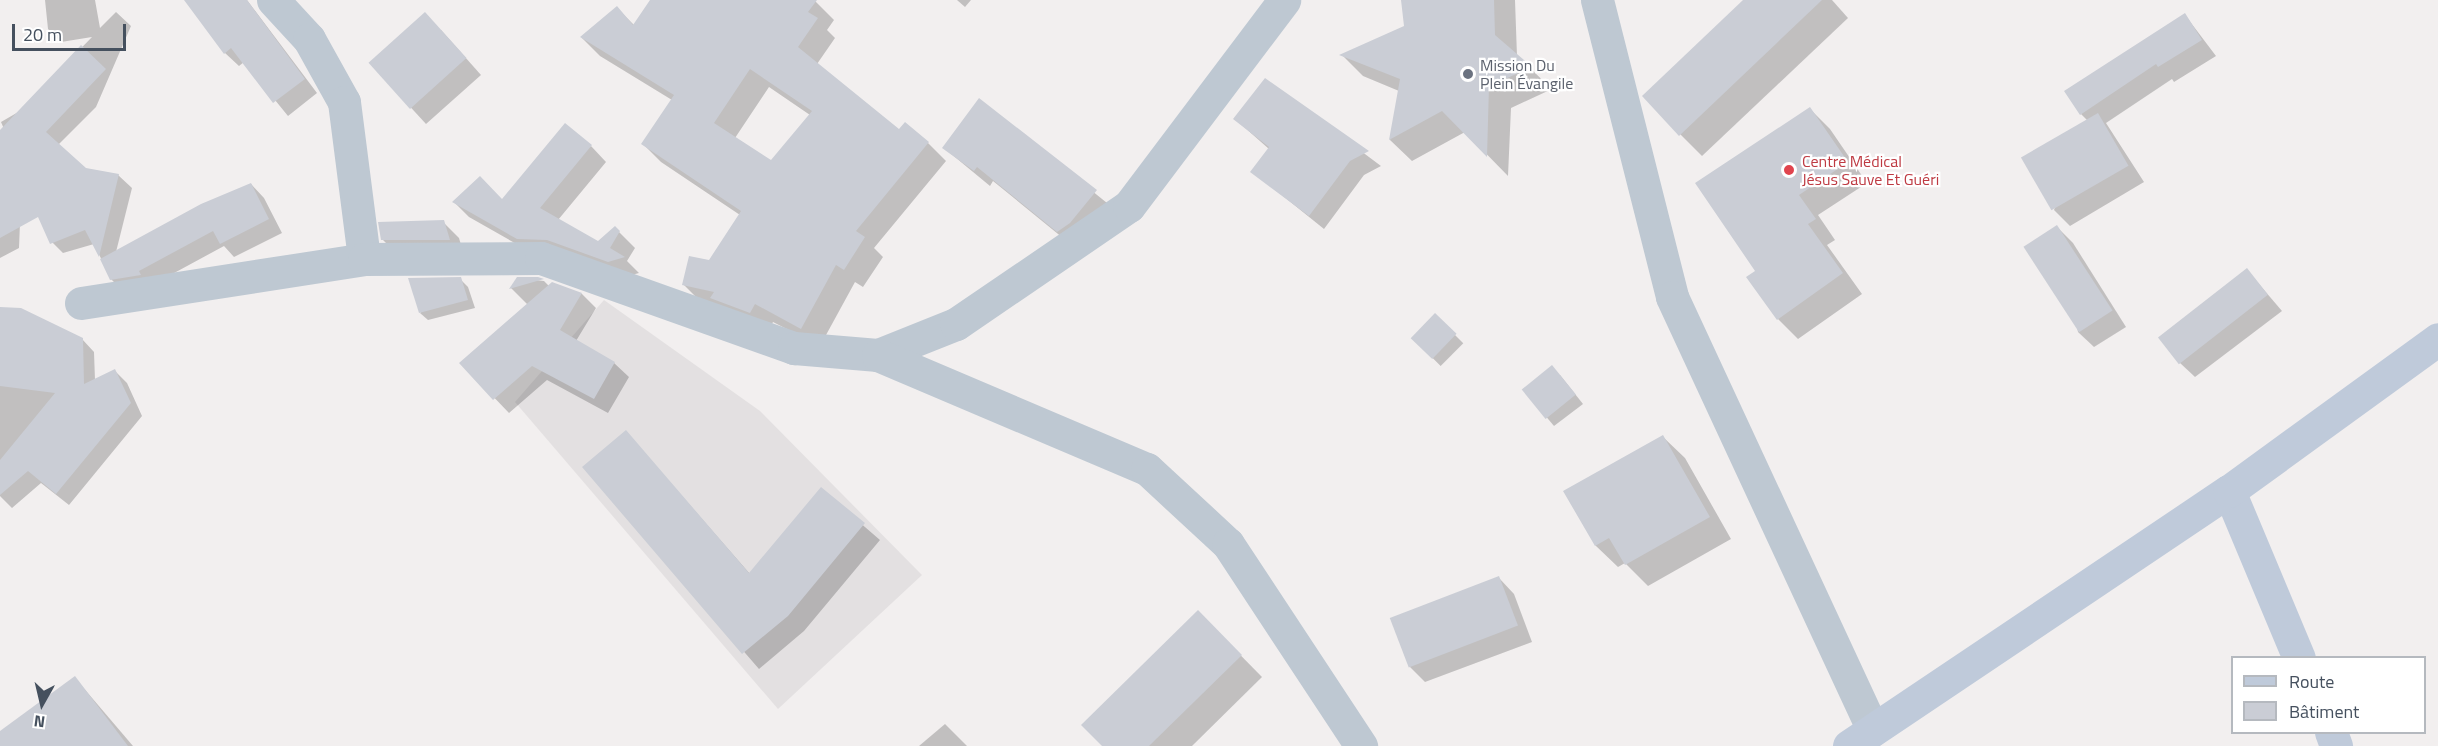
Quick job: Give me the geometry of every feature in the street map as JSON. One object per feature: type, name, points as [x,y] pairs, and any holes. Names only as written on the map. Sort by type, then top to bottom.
[{"type":"main road","points":[[1861,738],[2229,491],[2438,339]]},
{"type":"main road","points":[[2229,491],[2299,656]]},
{"type":"street","points":[[273,0],[309,39],[344,102],[364,259]]},
{"type":"street","points":[[878,355],[956,324],[1129,206],[1284,0]]},
{"type":"street","points":[[1597,0],[1672,297],[1861,738]]},
{"type":"street","points":[[81,303],[364,259],[540,258],[794,348],[878,355],[1147,470],[1228,544],[1361,746]]},
{"type":"shaded area","points":[[604,300],[760,411],[922,575],[778,709],[515,402]]},
{"type":"building","points":[[184,0],[247,0],[305,79],[273,103],[231,48],[224,54]]},
{"type":"building","points":[[650,0],[817,0],[808,12],[818,18],[798,47],[899,129],[905,122],[929,142],[856,231],[865,237],[844,270],[836,265],[801,329],[755,304],[750,313],[710,298],[714,292],[682,285],[689,256],[709,260],[741,211],[641,144],[674,95],[580,37],[617,6],[633,25]],"holes":[[[750,69],[812,111],[771,160],[714,123]]]},
{"type":"building","points":[[1401,0],[1494,0],[1495,35],[1532,67],[1489,86],[1487,157],[1442,111],[1389,140],[1400,79],[1339,55],[1404,26]]},
{"type":"building","points":[[1743,0],[1822,0],[1679,136],[1642,96]]},
{"type":"building","points":[[425,12],[466,58],[410,109],[369,63]]},
{"type":"building","points":[[2185,13],[2202,40],[2158,67],[2156,64],[2080,115],[2064,91]]},
{"type":"building","points":[[81,45],[106,69],[46,132],[86,168],[119,174],[99,257],[85,230],[50,244],[38,217],[0,238],[0,130]]},
{"type":"building","points":[[1265,78],[1369,151],[1350,161],[1309,216],[1250,172],[1269,147],[1233,119]]},
{"type":"building","points":[[979,98],[1097,190],[1070,223],[1057,232],[977,167],[974,171],[942,148]]},
{"type":"building","points":[[1810,107],[1848,162],[1799,195],[1816,219],[1808,224],[1843,273],[1777,320],[1746,277],[1755,271],[1695,183]]},
{"type":"building","points":[[2098,113],[2128,166],[2051,210],[2021,158]]},
{"type":"building","points":[[565,123],[592,145],[540,208],[598,241],[615,226],[620,231],[610,248],[625,257],[608,262],[547,240],[517,239],[452,202],[480,176],[502,199]]},
{"type":"building","points":[[251,183],[269,219],[220,244],[213,231],[139,271],[141,275],[110,280],[100,259],[201,204]]},
{"type":"building","points":[[444,220],[450,240],[381,240],[378,222]]},
{"type":"building","points":[[2057,225],[2113,311],[2079,332],[2023,247]]},
{"type":"building","points":[[2247,268],[2268,295],[2179,364],[2158,338]]},
{"type":"building","points":[[461,277],[468,300],[419,313],[408,278]]},
{"type":"building","points":[[517,277],[538,277],[544,279],[509,289]]},
{"type":"building","points":[[552,282],[582,293],[560,330],[615,362],[594,399],[532,366],[493,400],[459,363]]},
{"type":"building","points":[[0,307],[21,308],[83,338],[84,384],[115,369],[131,403],[56,494],[28,471],[0,495],[0,460],[55,393],[0,386]]},
{"type":"building","points":[[1435,313],[1457,334],[1432,359],[1411,338]]},
{"type":"building","points":[[1552,365],[1576,395],[1546,419],[1522,390]]},
{"type":"building","points":[[626,430],[749,573],[821,487],[865,523],[788,616],[742,654],[582,467]]},
{"type":"building","points":[[1663,435],[1710,517],[1625,565],[1609,538],[1595,546],[1563,491]]},
{"type":"building","points":[[1499,576],[1518,625],[1409,667],[1390,618]]},
{"type":"building","points":[[1198,610],[1242,655],[1149,746],[1102,746],[1081,725]]},
{"type":"building","points":[[75,676],[128,746],[0,746],[0,731]]},
{"type":"place","name":"Mission Du Plein Évangile","points":[[1468,74]]},
{"type":"place","name":"Centre Médical Jésus Sauve Et Guéri","points":[[1789,170]]}]
